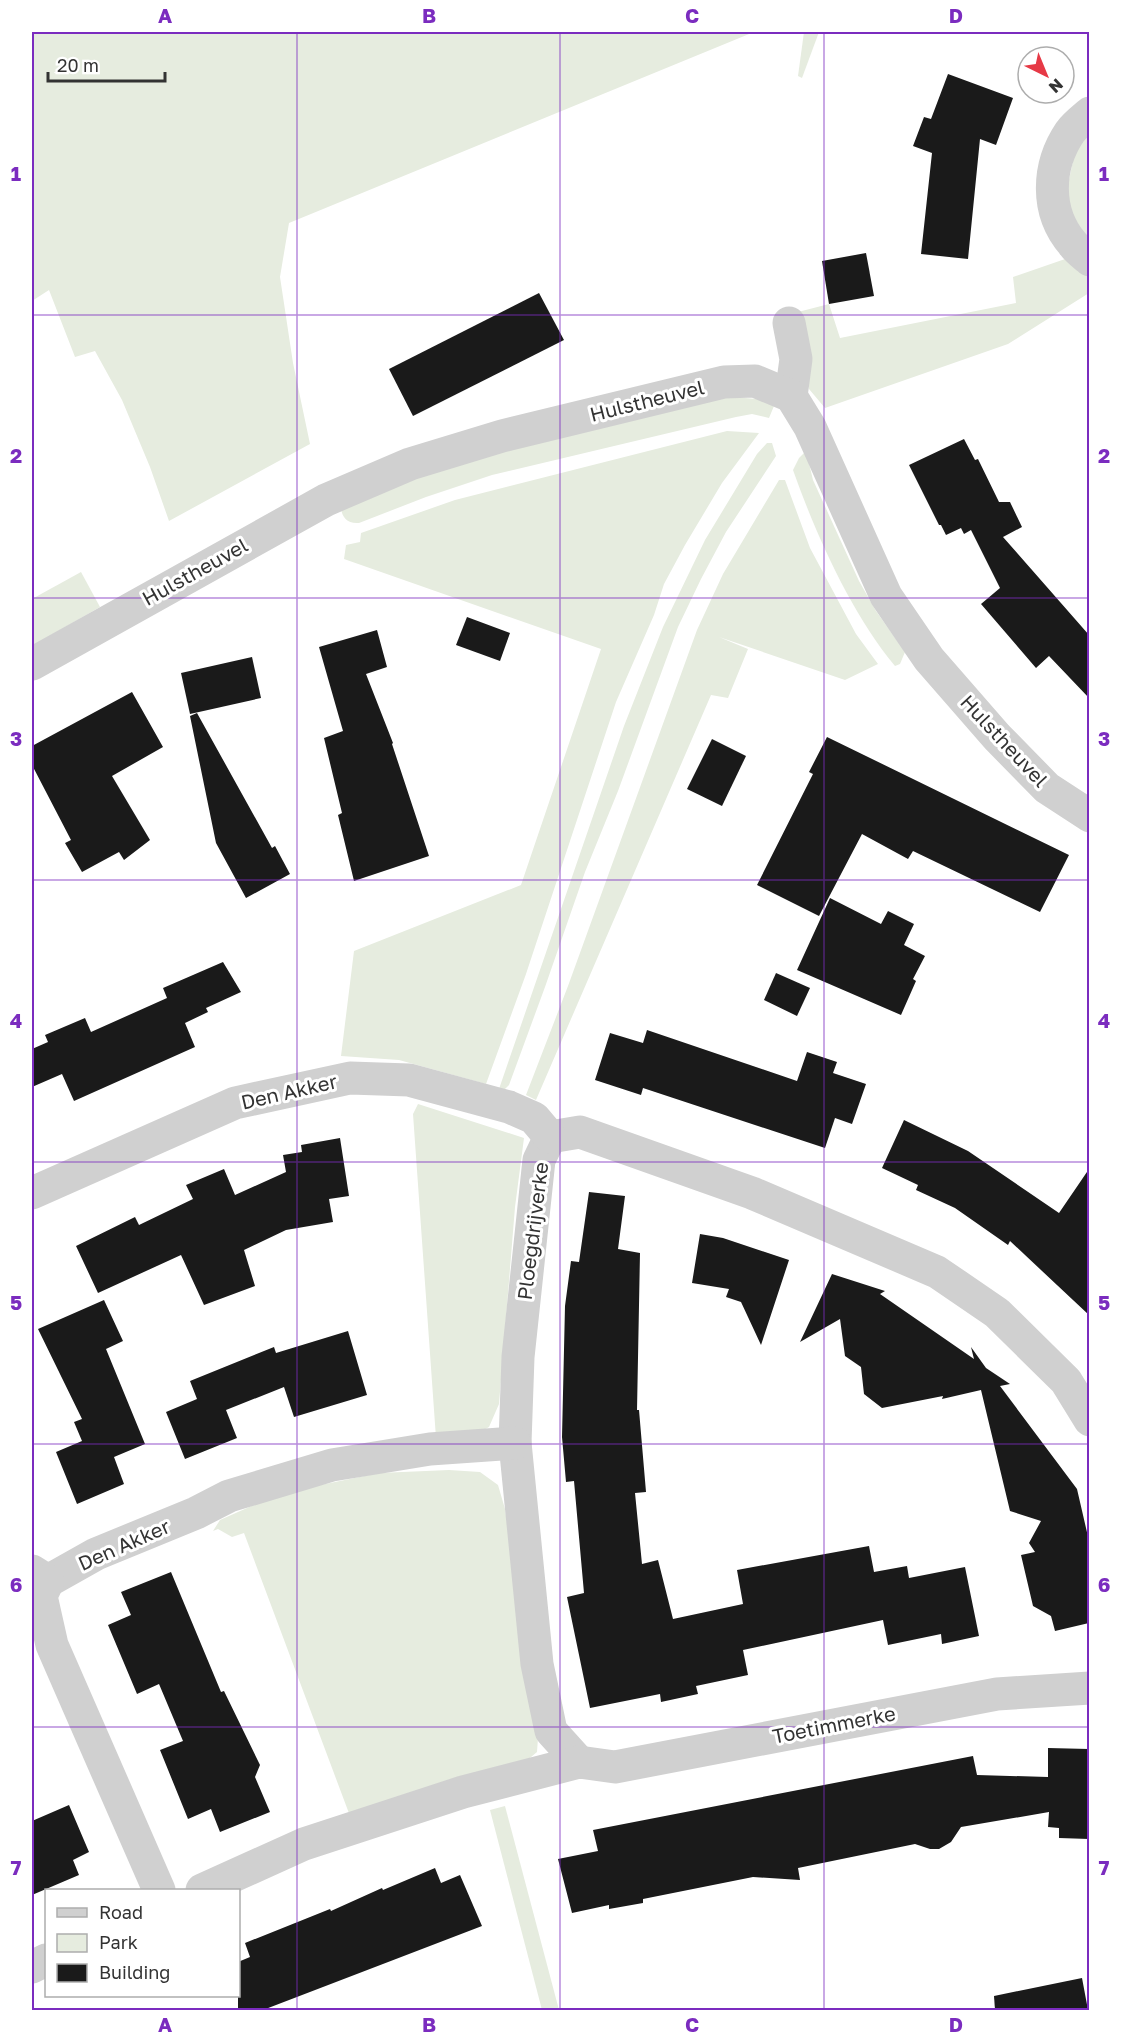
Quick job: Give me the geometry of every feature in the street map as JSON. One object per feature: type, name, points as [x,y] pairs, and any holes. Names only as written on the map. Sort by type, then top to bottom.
[{"type":"street","points":[[1089,113],[1070,130],[1056,157],[1051,187],[1056,217],[1072,243],[1089,260]]},
{"type":"street","points":[[789,323],[796,359],[791,396]]},
{"type":"street","name":"Hulstheuvel","points":[[32,664],[326,500],[410,464],[502,436],[724,382],[755,381],[791,396],[810,427],[886,596],[929,659],[997,737],[1047,788],[1089,816]]},
{"type":"street","name":"Den Akker","points":[[32,1193],[235,1103],[350,1078],[409,1080],[509,1107],[534,1118],[550,1137]]},
{"type":"street","name":"Ploegdrijverke","points":[[579,1762],[551,1731],[537,1664],[515,1443],[518,1357],[539,1160],[550,1137],[580,1132],[752,1193],[937,1272],[997,1313],[1066,1381],[1089,1420]]},
{"type":"street","name":"Den Akker","points":[[159,1889],[52,1645],[40,1596],[40,1576],[196,1513],[230,1496],[332,1465],[430,1449],[515,1443]]},
{"type":"street","name":"Toetimmerke","points":[[579,1762],[615,1767],[997,1694],[1089,1688]]},
{"type":"street","points":[[204,1889],[313,1841],[470,1790],[579,1762]]},
{"type":"green space","points":[[32,32],[754,32],[289,223],[280,277],[293,363],[310,444],[169,521],[150,467],[122,400],[95,351],[75,357],[49,290],[32,301]]},
{"type":"green space","points":[[804,32],[819,32],[802,78],[798,76]]},
{"type":"green space","points":[[1089,133],[1089,239],[1064,204],[1075,151]]},
{"type":"green space","points":[[1068,258],[1089,278],[1089,293],[1008,344],[825,408],[809,389],[798,312],[829,304],[840,338],[1016,303],[1013,277]]},
{"type":"green space","points":[[731,397],[758,399],[774,406],[769,418],[752,414],[736,417],[492,475],[359,523],[349,521],[342,512],[341,508],[421,476],[499,452],[698,401]]},
{"type":"green space","points":[[727,431],[759,433],[722,483],[664,584],[654,615],[616,702],[526,974],[486,1084],[399,1060],[341,1056],[354,951],[521,885],[601,649],[344,559],[346,545],[360,542],[361,533],[455,500]]},
{"type":"green space","points":[[767,443],[772,443],[776,456],[726,532],[678,627],[618,791],[585,872],[509,1085],[505,1089],[499,1089],[624,726],[663,627],[705,540],[757,454]]},
{"type":"green space","points":[[806,451],[813,480],[859,581],[876,611],[905,652],[900,664],[895,666],[849,598],[812,521],[793,470],[799,458]]},
{"type":"green space","points":[[779,480],[785,480],[810,548],[856,634],[878,664],[845,680],[719,637],[748,649],[728,698],[711,695],[536,1100],[526,1095],[697,630],[723,574]]},
{"type":"green space","points":[[81,572],[100,607],[32,646],[32,599]]},
{"type":"green space","points":[[418,1104],[524,1138],[515,1207],[499,1404],[489,1427],[471,1437],[436,1438],[413,1114]]},
{"type":"green space","points":[[449,1470],[480,1472],[498,1485],[505,1509],[538,1738],[537,1752],[525,1762],[350,1816],[244,1533],[232,1537],[218,1529],[213,1531],[220,1520],[296,1490],[379,1473]]},
{"type":"green space","points":[[505,1806],[559,2010],[542,2010],[490,1810]]},
{"type":"building","points":[[948,74],[1013,98],[996,145],[980,139],[968,259],[921,254],[932,153],[913,146],[924,117],[931,119]]},
{"type":"building","points":[[866,253],[874,296],[829,304],[822,261]]},
{"type":"building","points":[[539,293],[564,340],[413,416],[389,369]]},
{"type":"building","points":[[964,439],[975,460],[978,459],[999,502],[1010,502],[1022,527],[1003,537],[1089,635],[1089,698],[1049,656],[1036,668],[981,604],[1000,588],[971,530],[964,534],[961,528],[946,535],[909,465]]},
{"type":"building","points":[[467,617],[510,633],[500,661],[456,645]]},
{"type":"building","points":[[377,630],[387,667],[366,674],[393,743],[429,856],[354,881],[338,815],[342,813],[324,738],[343,731],[319,647]]},
{"type":"building","points":[[252,657],[261,698],[190,714],[181,673]]},
{"type":"building","points":[[132,692],[163,747],[112,776],[150,840],[124,860],[119,852],[82,872],[65,843],[71,840],[32,765],[32,746]]},
{"type":"building","points":[[197,713],[272,848],[275,846],[290,874],[246,898],[216,843],[190,716]]},
{"type":"building","points":[[827,737],[1069,855],[1040,912],[913,851],[908,859],[862,834],[819,916],[757,885],[813,774],[809,772]]},
{"type":"building","points":[[712,739],[746,756],[722,806],[687,789]]},
{"type":"building","points":[[830,898],[881,924],[888,911],[914,924],[904,945],[925,956],[913,979],[916,981],[901,1015],[797,970]]},
{"type":"building","points":[[223,962],[241,992],[206,1008],[208,1012],[185,1023],[195,1047],[74,1101],[62,1074],[32,1087],[32,1049],[48,1042],[45,1035],[85,1018],[91,1032],[167,998],[163,988]]},
{"type":"building","points":[[776,973],[810,988],[797,1016],[764,1000]]},
{"type":"building","points":[[647,1030],[797,1081],[807,1052],[837,1062],[833,1073],[866,1084],[852,1124],[835,1118],[825,1148],[643,1088],[641,1095],[595,1080],[610,1033],[643,1043]]},
{"type":"building","points":[[904,1120],[968,1151],[1059,1213],[1089,1169],[1089,1315],[1010,1241],[1008,1245],[955,1208],[916,1190],[918,1185],[882,1168]]},
{"type":"building","points":[[340,1138],[349,1196],[329,1199],[333,1222],[286,1230],[244,1250],[255,1286],[204,1305],[181,1255],[98,1293],[76,1246],[135,1217],[139,1225],[193,1199],[186,1185],[224,1169],[235,1195],[286,1172],[283,1155],[302,1152],[301,1145]]},
{"type":"building","points":[[589,1192],[625,1196],[618,1249],[640,1253],[637,1410],[639,1410],[646,1492],[635,1493],[642,1564],[658,1560],[673,1619],[743,1604],[737,1570],[869,1546],[874,1572],[907,1566],[909,1578],[965,1567],[979,1636],[942,1644],[941,1634],[888,1645],[883,1620],[743,1650],[748,1675],[696,1686],[698,1694],[661,1702],[660,1694],[590,1708],[567,1597],[584,1593],[574,1481],[566,1482],[562,1437],[565,1306],[571,1261],[579,1262]]},
{"type":"building","points":[[700,1234],[723,1238],[789,1260],[761,1345],[741,1302],[726,1297],[729,1289],[692,1283]]},
{"type":"building","points":[[832,1274],[885,1291],[880,1294],[974,1359],[971,1347],[986,1368],[1010,1384],[1000,1386],[1077,1489],[1089,1541],[1089,1623],[1055,1631],[1051,1616],[1033,1606],[1021,1555],[1035,1552],[1029,1543],[1041,1521],[1010,1511],[981,1390],[942,1399],[943,1396],[882,1408],[864,1394],[861,1367],[845,1356],[840,1319],[800,1342]]},
{"type":"building","points":[[104,1300],[123,1341],[106,1349],[145,1444],[114,1457],[124,1484],[77,1504],[56,1452],[82,1441],[74,1422],[82,1419],[38,1329]]},
{"type":"building","points":[[348,1331],[367,1395],[294,1417],[284,1387],[226,1410],[237,1438],[185,1459],[166,1412],[197,1399],[190,1381],[274,1347],[276,1353]]},
{"type":"building","points":[[171,1572],[221,1692],[224,1691],[260,1765],[255,1777],[270,1812],[220,1832],[211,1809],[188,1819],[160,1750],[183,1741],[159,1684],[137,1694],[108,1625],[131,1615],[121,1592]]},
{"type":"building","points":[[1048,1748],[1089,1749],[1089,1839],[1059,1838],[1059,1828],[1048,1827],[1049,1812],[961,1827],[951,1842],[939,1849],[930,1849],[915,1844],[798,1868],[800,1880],[753,1877],[643,1899],[643,1903],[609,1909],[609,1905],[572,1913],[558,1859],[598,1851],[593,1830],[973,1756],[977,1775],[1048,1777]]},
{"type":"building","points":[[69,1805],[89,1852],[73,1860],[79,1875],[32,1895],[32,1821]]},
{"type":"building","points":[[435,1868],[441,1883],[460,1875],[482,1926],[263,2010],[238,2010],[240,1961],[250,1957],[245,1943],[330,1909],[331,1911],[382,1888],[383,1890]]},
{"type":"building","points":[[1082,1978],[1088,2010],[995,2010],[994,1996]]}]
